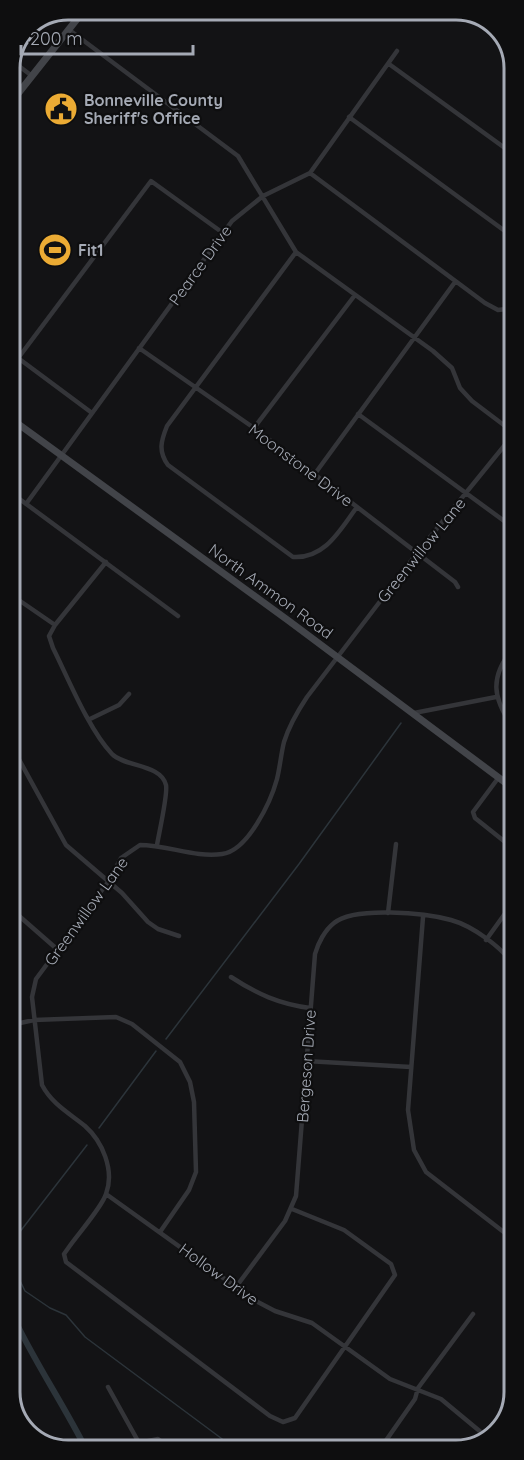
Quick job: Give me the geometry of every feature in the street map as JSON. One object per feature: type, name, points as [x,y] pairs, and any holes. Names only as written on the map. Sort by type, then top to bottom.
[{"type":"main road","points":[[20,91],[75,20]]},
{"type":"main road","name":"North Ammon Road","points":[[20,425],[504,781]]},
{"type":"street","points":[[68,28],[238,156],[263,196],[280,230],[296,252],[433,351],[452,368],[460,388],[487,414],[504,426]]},
{"type":"street","name":"Pearce Drive","points":[[26,504],[232,221],[263,196],[310,173],[397,51]]},
{"type":"street","points":[[389,64],[504,147]]},
{"type":"street","points":[[20,67],[32,76]]},
{"type":"street","points":[[349,117],[504,230]]},
{"type":"street","points":[[310,173],[455,282],[498,310],[504,311]]},
{"type":"street","points":[[20,355],[151,182],[223,233]]},
{"type":"street","points":[[296,252],[167,426],[161,442],[162,456],[168,465],[293,556],[304,557],[316,554],[328,544],[357,507]]},
{"type":"street","points":[[314,475],[455,282]]},
{"type":"street","points":[[254,428],[355,295]]},
{"type":"street","name":"Moonstone Drive","points":[[139,348],[254,428],[459,587]]},
{"type":"street","points":[[20,359],[92,413]]},
{"type":"street","points":[[358,414],[504,521]]},
{"type":"street","name":"Greenwillow Lane","points":[[106,1194],[107,1165],[99,1143],[85,1127],[49,1098],[42,1085],[32,997],[36,978],[108,882],[121,858],[140,845],[157,845],[204,854],[224,854],[239,846],[254,829],[268,804],[292,721],[337,656],[504,445]]},
{"type":"street","points":[[20,500],[178,616]]},
{"type":"street","points":[[105,561],[55,625],[50,636],[53,648],[90,720],[111,753],[123,763],[160,776],[166,785],[157,845]]},
{"type":"street","points":[[20,601],[55,625]]},
{"type":"street","points":[[504,661],[498,669],[496,697],[504,715]]},
{"type":"street","points":[[90,720],[118,705],[129,694]]},
{"type":"street","points":[[414,713],[496,697]]},
{"type":"street","points":[[20,761],[66,845],[148,922],[158,929],[179,936]]},
{"type":"street","points":[[499,777],[473,812],[475,818],[504,841]]},
{"type":"street","points":[[388,914],[396,844]]},
{"type":"street","name":"Bergeson Drive","points":[[236,1287],[292,1209],[296,1196],[315,954],[321,939],[333,923],[357,914],[388,914],[451,920],[468,927],[504,956]]},
{"type":"street","points":[[486,940],[504,915]]},
{"type":"street","points":[[20,917],[58,950]]},
{"type":"street","points":[[423,917],[408,1110],[414,1150],[420,1164],[504,1232]]},
{"type":"street","points":[[231,977],[262,996],[277,1002],[310,1008]]},
{"type":"street","points":[[20,1023],[34,1020],[116,1017],[132,1024],[180,1062],[190,1082],[194,1102],[196,1172],[189,1190],[160,1232]]},
{"type":"street","points":[[306,1061],[411,1067]]},
{"type":"street","points":[[106,1194],[64,1254],[66,1262],[72,1269],[277,1421],[289,1422],[295,1418],[391,1283],[394,1270],[391,1264],[344,1230],[292,1209]]},
{"type":"street","name":"Hollow Drive","points":[[106,1194],[264,1306],[312,1323],[390,1379],[418,1388],[441,1399],[483,1432]]},
{"type":"street","points":[[386,1440],[415,1399],[418,1388],[473,1314]]},
{"type":"street","points":[[108,1387],[137,1440]]},
{"type":"waterway","points":[[166,1039],[299,864],[401,723]]},
{"type":"waterway","points":[[99,1128],[156,1051]]},
{"type":"waterway","points":[[20,1232],[87,1145]]},
{"type":"waterway","points":[[20,1281],[25,1291],[50,1308],[66,1315],[85,1337],[224,1440]]},
{"type":"waterway","points":[[20,1330],[81,1440]]},
{"type":"place","name":"Bonneville County Sheriff's Office","points":[[61,109]]},
{"type":"place","name":"Fit1","points":[[55,250]]}]
